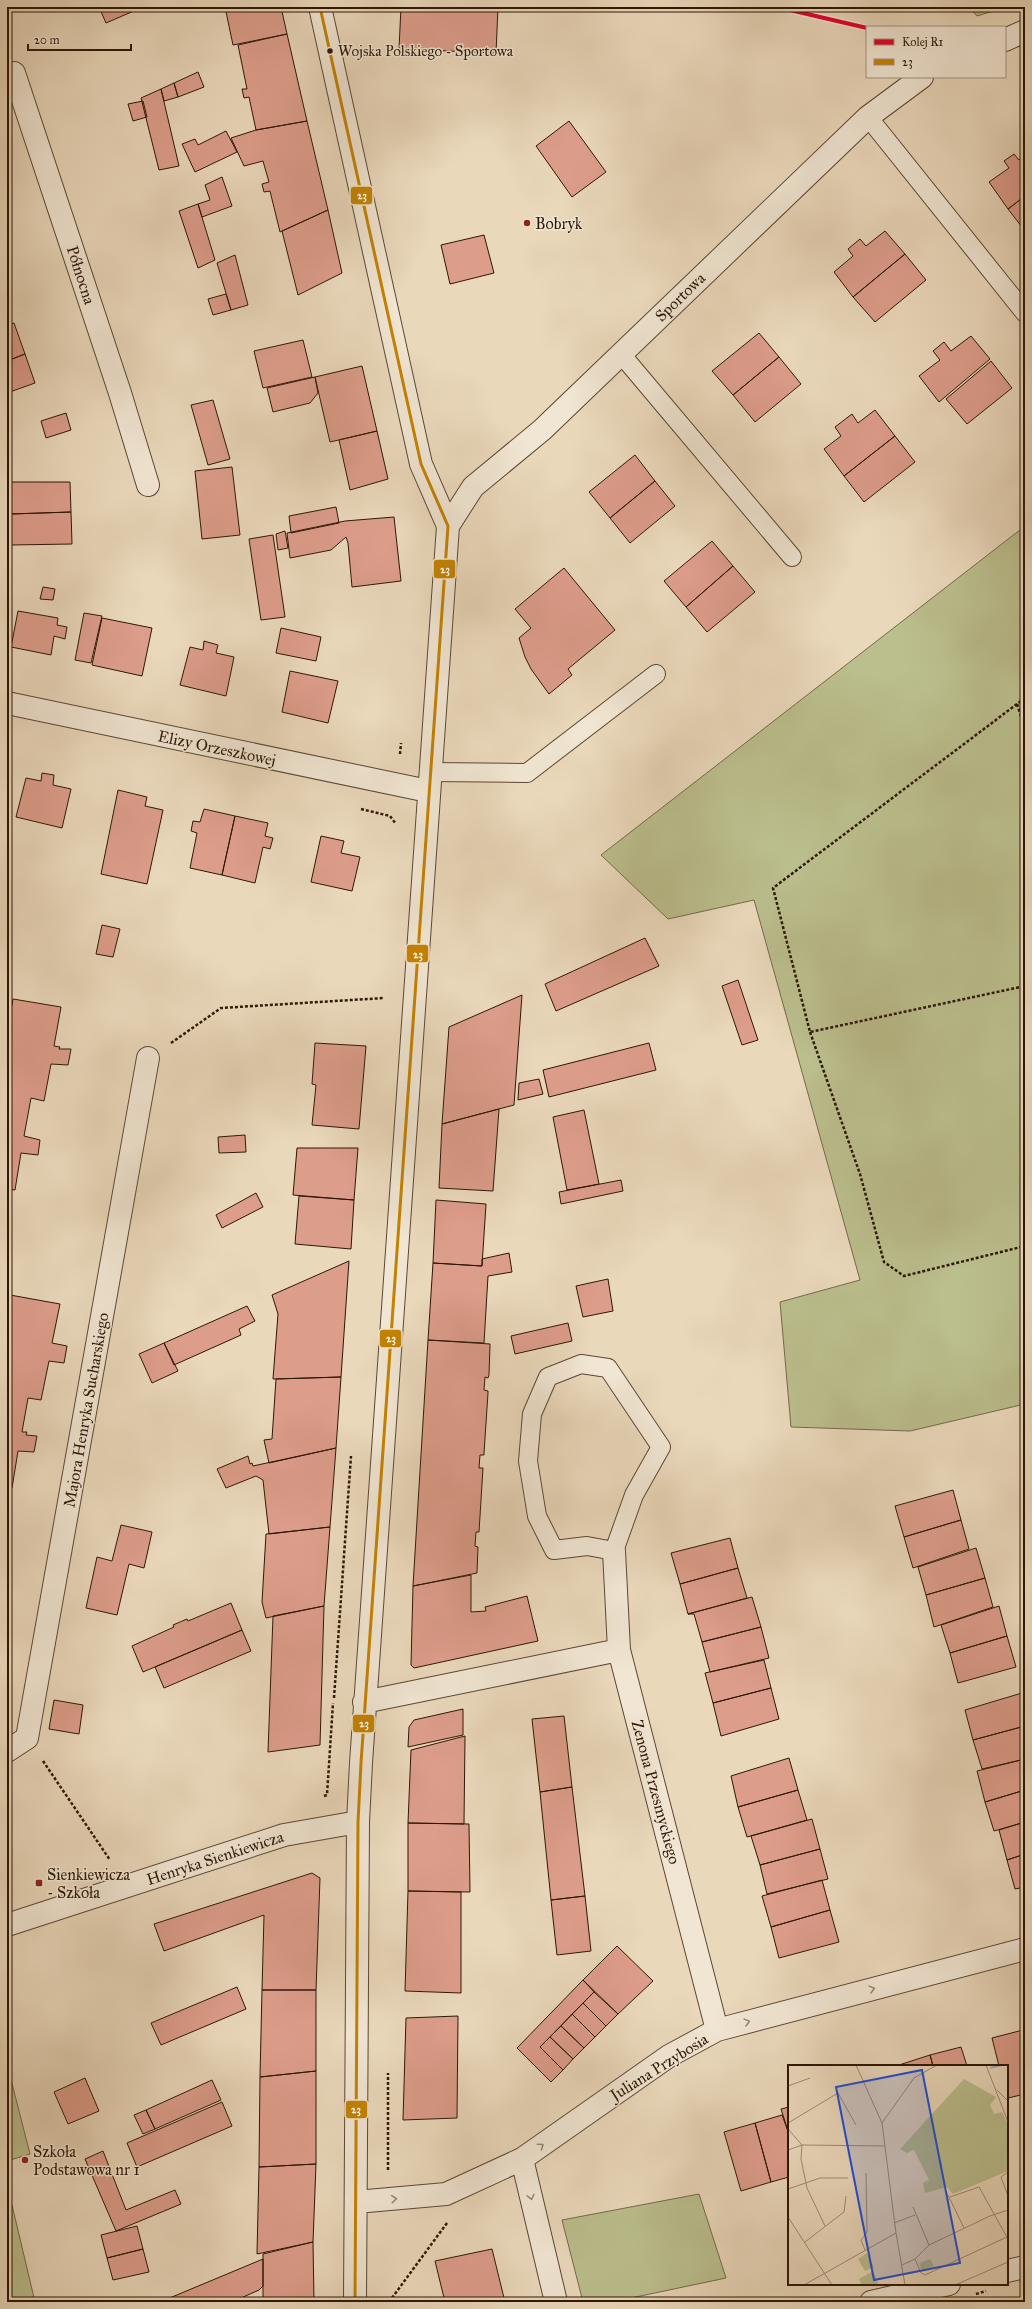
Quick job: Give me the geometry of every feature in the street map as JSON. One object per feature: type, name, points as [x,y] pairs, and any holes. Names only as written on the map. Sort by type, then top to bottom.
[{"type":"street","points":[[320,7],[421,464],[448,526],[428,782],[364,1702],[358,1822],[355,2302]]},
{"type":"street","points":[[1006,40],[1025,32]]},
{"type":"street","name":"Północna","points":[[7,75],[14,73],[118,386],[148,485]]},
{"type":"street","name":"Sportowa","points":[[448,526],[473,487],[542,430],[868,117],[921,78]]},
{"type":"street","name":"Elizy Orzeszkowej","points":[[7,703],[428,782]]},
{"type":"street","name":"Majora Henryka Sucharskiego","points":[[27,1738],[148,1058]]},
{"type":"street","name":"Zenona Przesmyckiego","points":[[614,1551],[619,1650],[717,2030]]},
{"type":"street","points":[[364,1702],[619,1650]]},
{"type":"street","points":[[7,1751],[27,1738]]},
{"type":"street","name":"Henryka Sienkiewicza","points":[[7,1925],[284,1835],[358,1822]]},
{"type":"street","name":"Juliana Przybosia","points":[[356,2202],[446,2194],[522,2159],[669,2056],[717,2030],[1025,1949]]},
{"type":"street","points":[[522,2159],[556,2302]]},
{"type":"street","points":[[1008,2271],[1025,2267]]},
{"type":"street","points":[[871,2302],[945,2285]]},
{"type":"lane","points":[[868,117],[1025,313]]},
{"type":"lane","points":[[621,354],[792,557]]},
{"type":"lane","points":[[428,782],[527,773],[656,674]]},
{"type":"lane","points":[[581,1364],[608,1368],[661,1446],[634,1495],[614,1551],[587,1546],[554,1550],[537,1516],[528,1461],[532,1414],[548,1377],[581,1364]]},
{"type":"path","points":[[1025,698],[773,888],[810,1032],[860,1174],[884,1262],[904,1276],[1025,1246]]},
{"type":"path","points":[[1017,704],[1025,728]]},
{"type":"path","points":[[359,809],[390,816],[396,822],[396,830]]},
{"type":"path","points":[[810,1032],[1025,986]]},
{"type":"path","points":[[383,1006],[384,991]]},
{"type":"path","points":[[148,1058],[221,1008],[384,998]]},
{"type":"path","points":[[327,1795],[351,1451]]},
{"type":"path","points":[[27,1738],[113,1866]]},
{"type":"path","points":[[389,2302],[448,2222]]},
{"type":"path","points":[[971,2295],[994,2289]]},
{"type":"green space","points":[[969,7],[1006,7],[977,16]]},
{"type":"green space","points":[[1025,526],[1025,1404],[910,1431],[791,1427],[780,1302],[860,1280],[754,900],[668,919],[601,855]]},
{"type":"green space","points":[[7,2064],[30,2154],[7,2161]]},
{"type":"green space","points":[[699,2194],[726,2278],[612,2302],[583,2302],[562,2220]]},
{"type":"green space","points":[[12,2205],[35,2302],[7,2302],[7,2206]]},
{"type":"building","points":[[99,7],[143,7],[106,23]]},
{"type":"building","points":[[225,7],[281,7],[287,34],[233,45]]},
{"type":"building","points":[[401,7],[498,7],[496,53],[399,49]]},
{"type":"building","points":[[287,34],[307,121],[256,130],[249,97],[244,98],[242,89],[247,89],[238,45]]},
{"type":"building","points":[[198,72],[204,87],[178,97],[174,83]]},
{"type":"building","points":[[174,83],[178,97],[164,101],[161,89]]},
{"type":"building","points":[[161,89],[179,166],[159,170],[141,98]]},
{"type":"building","points":[[143,101],[147,117],[133,121],[128,104]]},
{"type":"building","points":[[307,121],[328,210],[280,232],[270,191],[264,192],[262,184],[269,182],[263,161],[244,166],[231,138],[256,130]]},
{"type":"building","points":[[569,121],[606,172],[572,197],[536,146]]},
{"type":"building","points":[[226,131],[237,152],[195,172],[182,144],[195,139],[198,145]]},
{"type":"building","points":[[1014,154],[1019,160],[1025,156],[1025,196],[1008,209],[989,182],[1009,168],[1004,161]]},
{"type":"building","points":[[222,177],[232,206],[202,217],[198,204],[210,200],[205,185]]},
{"type":"building","points":[[1025,196],[1025,231],[1008,209]]},
{"type":"building","points":[[198,204],[215,260],[198,268],[179,211]]},
{"type":"building","points":[[328,210],[342,273],[298,295],[282,231]]},
{"type":"building","points":[[885,231],[905,254],[853,297],[834,272],[853,256],[848,249],[860,239],[866,246]]},
{"type":"building","points":[[484,235],[494,273],[450,284],[441,245]]},
{"type":"building","points":[[905,254],[926,280],[875,322],[853,297]]},
{"type":"building","points":[[235,255],[248,305],[231,310],[217,263]]},
{"type":"building","points":[[226,294],[231,310],[213,315],[208,299]]},
{"type":"building","points":[[14,323],[25,354],[7,361],[7,325]]},
{"type":"building","points":[[759,333],[779,357],[733,395],[712,371]]},
{"type":"building","points":[[971,336],[990,359],[939,402],[919,376],[940,360],[933,351],[944,342],[951,351]]},
{"type":"building","points":[[303,340],[312,377],[263,388],[254,351]]},
{"type":"building","points":[[25,354],[35,383],[7,393],[7,361]]},
{"type":"building","points":[[779,357],[801,384],[755,422],[733,395]]},
{"type":"building","points":[[991,361],[1012,388],[967,424],[946,399]]},
{"type":"building","points":[[362,366],[377,431],[330,442],[315,377]]},
{"type":"building","points":[[315,377],[318,393],[310,403],[273,412],[267,388]]},
{"type":"building","points":[[213,400],[230,459],[208,465],[191,405]]},
{"type":"building","points":[[875,410],[895,436],[844,476],[824,449],[841,436],[835,427],[852,414],[858,423]]},
{"type":"building","points":[[66,413],[71,430],[46,438],[41,421]]},
{"type":"building","points":[[377,431],[388,479],[350,490],[339,440]]},
{"type":"building","points":[[895,436],[915,462],[864,502],[844,476]]},
{"type":"building","points":[[635,455],[655,481],[610,518],[589,492]]},
{"type":"building","points":[[232,467],[240,535],[202,539],[195,471]]},
{"type":"building","points":[[655,481],[675,506],[630,543],[610,518]]},
{"type":"building","points":[[10,482],[70,482],[71,512],[11,514]]},
{"type":"building","points":[[336,507],[339,523],[291,533],[289,516]]},
{"type":"building","points":[[71,512],[72,544],[11,545],[11,514]]},
{"type":"building","points":[[394,517],[401,581],[352,587],[348,543],[346,537],[331,550],[290,558],[287,533],[345,521]]},
{"type":"building","points":[[285,531],[288,548],[278,550],[276,534]]},
{"type":"building","points":[[273,535],[285,617],[261,620],[249,539]]},
{"type":"building","points":[[712,541],[733,566],[686,607],[664,581]]},
{"type":"building","points":[[733,566],[755,592],[707,632],[686,607]]},
{"type":"building","points":[[564,568],[615,630],[568,669],[572,675],[549,694],[531,669],[525,657],[519,638],[531,628],[515,609]]},
{"type":"building","points":[[43,587],[55,589],[53,600],[40,599]]},
{"type":"building","points":[[18,611],[58,618],[57,625],[67,627],[65,639],[54,636],[51,655],[11,647]]},
{"type":"building","points":[[84,613],[102,616],[91,663],[75,660]]},
{"type":"building","points":[[102,618],[152,628],[142,676],[92,665]]},
{"type":"building","points":[[281,628],[321,637],[316,661],[276,653]]},
{"type":"building","points":[[204,641],[218,645],[216,653],[234,657],[226,696],[180,685],[190,647],[203,650]]},
{"type":"building","points":[[290,671],[338,681],[328,723],[282,712]]},
{"type":"building","points":[[42,773],[54,775],[53,785],[71,789],[62,828],[16,817],[26,778],[41,781]]},
{"type":"building","points":[[118,790],[147,797],[145,806],[163,810],[147,884],[101,874]]},
{"type":"building","points":[[204,809],[235,816],[222,875],[190,868],[197,833],[191,831],[193,821],[200,822]]},
{"type":"building","points":[[235,816],[268,823],[265,836],[273,838],[270,849],[263,847],[255,883],[222,875]]},
{"type":"building","points":[[321,836],[344,841],[341,853],[360,857],[352,891],[311,882]]},
{"type":"building","points":[[102,925],[120,929],[113,957],[96,954]]},
{"type":"building","points":[[645,938],[659,966],[556,1011],[545,984]]},
{"type":"building","points":[[738,980],[758,1040],[742,1045],[722,986]]},
{"type":"building","points":[[522,995],[514,1105],[442,1124],[449,1027]]},
{"type":"building","points":[[13,999],[61,1007],[54,1046],[60,1047],[59,1049],[71,1049],[68,1065],[51,1064],[44,1101],[31,1098],[24,1136],[40,1140],[38,1155],[21,1153],[15,1190],[7,1189],[7,1033]]},
{"type":"building","points":[[315,1043],[366,1046],[359,1129],[312,1125],[316,1085],[312,1084]]},
{"type":"building","points":[[649,1043],[656,1070],[549,1097],[543,1070]]},
{"type":"building","points":[[539,1079],[543,1094],[518,1100],[519,1083]]},
{"type":"building","points":[[499,1109],[493,1191],[439,1188],[442,1124]]},
{"type":"building","points":[[584,1110],[599,1184],[567,1190],[553,1117]]},
{"type":"building","points":[[245,1135],[246,1152],[219,1153],[218,1137]]},
{"type":"building","points":[[297,1148],[358,1148],[354,1200],[293,1195]]},
{"type":"building","points":[[621,1180],[623,1191],[561,1204],[559,1192]]},
{"type":"building","points":[[256,1193],[263,1207],[222,1228],[216,1215]]},
{"type":"building","points":[[299,1196],[354,1200],[351,1249],[295,1244]]},
{"type":"building","points":[[436,1200],[486,1204],[482,1266],[433,1263]]},
{"type":"building","points":[[509,1253],[512,1272],[488,1276],[484,1343],[428,1340],[433,1263],[482,1266],[482,1259]]},
{"type":"building","points":[[349,1261],[341,1377],[273,1379],[278,1314],[272,1295]]},
{"type":"building","points":[[608,1279],[613,1311],[583,1317],[576,1286]]},
{"type":"building","points":[[10,1295],[60,1304],[52,1343],[67,1346],[64,1363],[49,1361],[41,1400],[28,1398],[22,1432],[27,1432],[26,1435],[37,1436],[34,1452],[18,1451],[12,1488],[7,1488],[7,1310]]},
{"type":"building","points":[[247,1306],[255,1321],[239,1329],[241,1335],[174,1365],[164,1343]]},
{"type":"building","points":[[568,1323],[572,1341],[515,1354],[511,1336]]},
{"type":"building","points":[[428,1340],[490,1344],[489,1375],[488,1378],[485,1377],[484,1390],[488,1391],[488,1393],[484,1455],[480,1455],[479,1468],[483,1468],[479,1532],[476,1532],[475,1546],[478,1547],[477,1573],[413,1586]]},
{"type":"building","points":[[164,1343],[178,1371],[152,1383],[139,1354]]},
{"type":"building","points":[[341,1377],[336,1448],[269,1463],[264,1440],[272,1439],[276,1379]]},
{"type":"building","points":[[336,1448],[330,1527],[269,1534],[263,1480],[256,1476],[226,1488],[217,1469],[248,1456],[250,1464],[252,1463],[253,1466]]},
{"type":"building","points":[[953,1490],[961,1520],[904,1537],[895,1506]]},
{"type":"building","points":[[961,1520],[969,1549],[913,1568],[904,1537]]},
{"type":"building","points":[[121,1525],[152,1532],[144,1568],[129,1564],[117,1615],[86,1608],[97,1557],[112,1561]]},
{"type":"building","points":[[330,1527],[324,1606],[266,1618],[262,1602],[266,1534]]},
{"type":"building","points":[[730,1538],[738,1568],[680,1584],[671,1553]]},
{"type":"building","points":[[976,1548],[985,1578],[926,1595],[918,1567]]},
{"type":"building","points":[[738,1568],[747,1598],[688,1614],[680,1584]]},
{"type":"building","points":[[471,1575],[471,1612],[486,1611],[485,1607],[527,1596],[538,1641],[414,1668],[411,1665],[413,1586]]},
{"type":"building","points":[[985,1578],[993,1607],[934,1627],[926,1595]]},
{"type":"building","points":[[752,1597],[761,1627],[702,1642],[694,1614],[688,1614]]},
{"type":"building","points":[[231,1603],[242,1630],[143,1672],[132,1646],[174,1627],[173,1625],[187,1619],[188,1621]]},
{"type":"building","points":[[324,1606],[320,1745],[268,1752],[273,1616]]},
{"type":"building","points":[[999,1606],[1007,1636],[950,1653],[941,1625]]},
{"type":"building","points":[[761,1627],[769,1658],[710,1672],[702,1642]]},
{"type":"building","points":[[242,1630],[251,1651],[164,1688],[155,1667]]},
{"type":"building","points":[[1007,1636],[1016,1667],[958,1683],[950,1653]]},
{"type":"building","points":[[764,1660],[771,1688],[713,1703],[705,1673]]},
{"type":"building","points":[[771,1688],[779,1719],[721,1736],[713,1703]]},
{"type":"building","points":[[1022,1693],[1025,1701],[1025,1726],[973,1740],[965,1710]]},
{"type":"building","points":[[54,1700],[83,1705],[79,1734],[49,1729]]},
{"type":"building","points":[[463,1709],[463,1735],[408,1747],[409,1727],[414,1720]]},
{"type":"building","points":[[564,1716],[572,1787],[540,1792],[532,1719]]},
{"type":"building","points":[[1025,1726],[1025,1759],[982,1769],[973,1740]]},
{"type":"building","points":[[465,1736],[464,1824],[408,1823],[411,1750]]},
{"type":"building","points":[[789,1758],[798,1790],[738,1807],[731,1776]]},
{"type":"building","points":[[1025,1759],[1025,1790],[985,1802],[977,1771]]},
{"type":"building","points":[[572,1787],[585,1896],[551,1900],[540,1792]]},
{"type":"building","points":[[798,1790],[807,1820],[747,1837],[738,1807]]},
{"type":"building","points":[[1025,1790],[1025,1822],[994,1831],[985,1802]]},
{"type":"building","points":[[812,1819],[820,1849],[760,1865],[751,1836]]},
{"type":"building","points":[[1025,1822],[1025,1854],[1007,1860],[999,1830]]},
{"type":"building","points":[[408,1823],[469,1824],[470,1892],[408,1891]]},
{"type":"building","points":[[820,1849],[828,1879],[767,1894],[760,1865]]},
{"type":"building","points":[[1025,1854],[1025,1887],[1015,1889],[1007,1860]]},
{"type":"building","points":[[312,1873],[320,1878],[316,1990],[262,1990],[264,1915],[164,1951],[154,1924]]},
{"type":"building","points":[[822,1880],[830,1910],[771,1927],[762,1896]]},
{"type":"building","points":[[408,1891],[461,1892],[461,1993],[405,1991]]},
{"type":"building","points":[[585,1896],[591,1951],[557,1955],[551,1900]]},
{"type":"building","points":[[830,1910],[839,1942],[779,1958],[771,1927]]},
{"type":"building","points":[[617,1946],[653,1981],[618,2014],[583,1980]]},
{"type":"building","points":[[583,1980],[594,1992],[540,2047],[563,2070],[551,2082],[517,2048]]},
{"type":"building","points":[[237,1987],[246,2009],[161,2045],[151,2023]]},
{"type":"building","points":[[262,1990],[316,1990],[316,2071],[260,2077]]},
{"type":"building","points":[[594,1992],[618,2014],[606,2026],[583,2003]]},
{"type":"building","points":[[583,2003],[606,2026],[595,2037],[572,2014]]},
{"type":"building","points":[[572,2014],[595,2037],[584,2048],[561,2026]]},
{"type":"building","points":[[458,2016],[457,2118],[403,2120],[406,2018]]},
{"type":"building","points":[[561,2026],[584,2048],[573,2059],[550,2037]]},
{"type":"building","points":[[1023,2030],[1025,2094],[1008,2098],[1008,2065],[999,2065],[992,2038]]},
{"type":"building","points":[[550,2037],[573,2059],[563,2070],[540,2047]]},
{"type":"building","points":[[961,2047],[967,2065],[933,2065],[930,2055]]},
{"type":"building","points":[[930,2055],[933,2065],[899,2065]]},
{"type":"building","points":[[316,2071],[316,2164],[259,2167],[260,2077]]},
{"type":"building","points":[[85,2078],[99,2111],[68,2124],[54,2092]]},
{"type":"building","points":[[212,2080],[221,2100],[155,2129],[146,2110]]},
{"type":"building","points":[[222,2102],[232,2126],[137,2167],[127,2143]]},
{"type":"building","points":[[788,2107],[788,2131],[781,2109]]},
{"type":"building","points":[[146,2110],[155,2129],[143,2134],[134,2115]]},
{"type":"building","points":[[782,2115],[788,2131],[788,2177],[771,2182],[755,2123]]},
{"type":"building","points":[[755,2123],[771,2182],[741,2191],[724,2132]]},
{"type":"building","points":[[103,2151],[126,2210],[175,2190],[181,2204],[116,2231],[85,2159]]},
{"type":"building","points":[[316,2164],[313,2242],[257,2254],[259,2167]]},
{"type":"building","points":[[137,2226],[143,2249],[107,2258],[101,2235]]},
{"type":"building","points":[[313,2242],[314,2302],[263,2302],[263,2254]]},
{"type":"building","points":[[143,2249],[149,2272],[113,2280],[107,2258]]},
{"type":"building","points":[[492,2249],[505,2302],[445,2302],[435,2261]]},
{"type":"building","points":[[263,2259],[263,2286],[259,2290],[232,2302],[160,2302]]},
{"type":"rail line","name":"R1","points":[[777,7],[866,28]]},
{"type":"transit line","name":"23","points":[[320,7],[421,464],[448,526],[361,1763],[358,1822],[355,2302]]},
{"type":"place","name":"Wojska Polskiego - Sportowa","points":[[330,51]]},
{"type":"place","name":"Bobryk","points":[[527,223]]},
{"type":"place","name":"Sienkiewicza - Szkoła","points":[[39,1883]]},
{"type":"place","name":"Szkoła Podstawowa nr 1","points":[[25,2160]]}]
